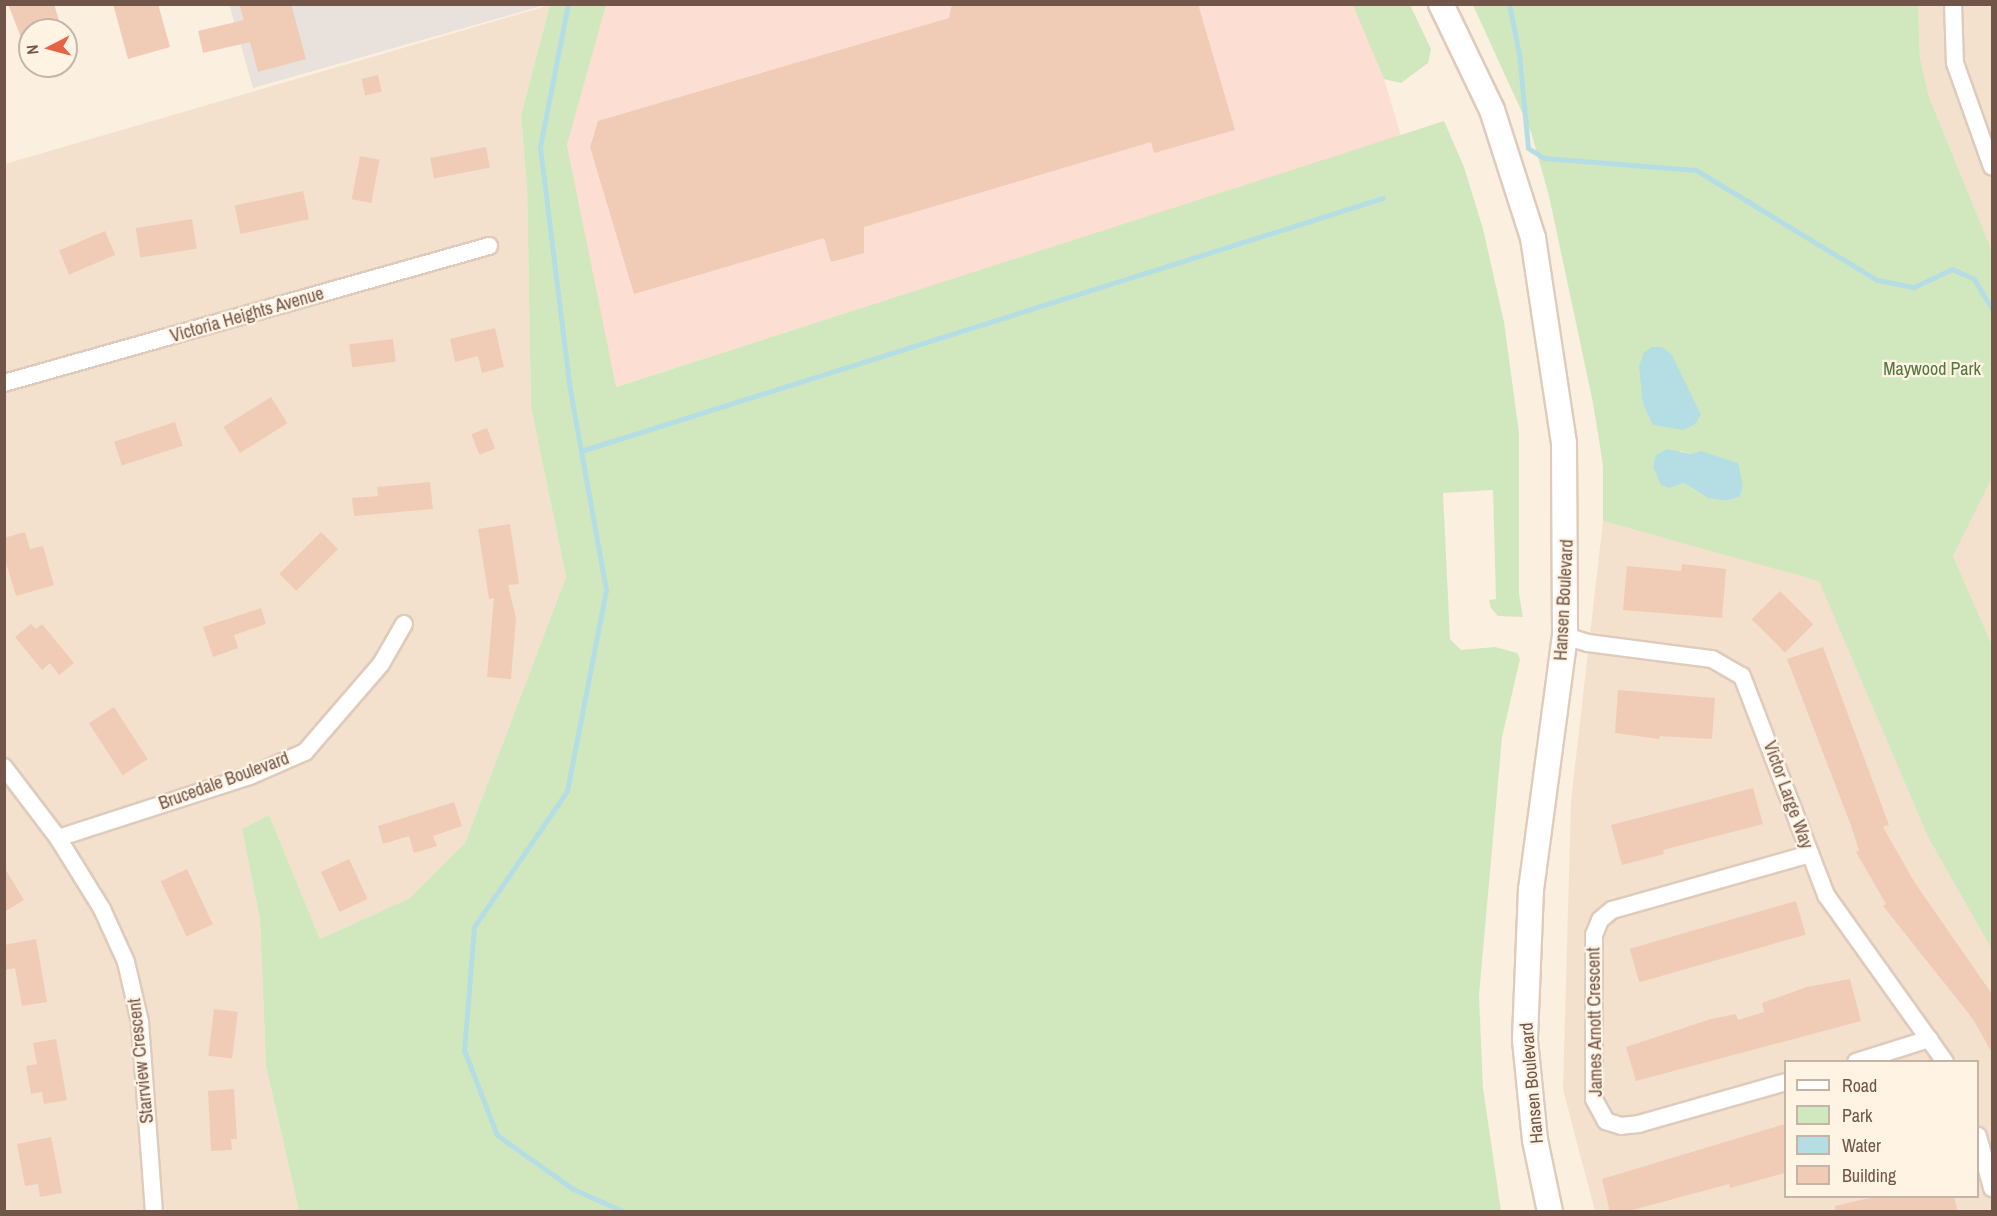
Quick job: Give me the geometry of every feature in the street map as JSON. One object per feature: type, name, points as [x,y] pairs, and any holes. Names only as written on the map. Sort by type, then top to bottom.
[{"type":"street","name":"Hansen Boulevard","points":[[1441,4],[1492,110],[1533,238],[1564,443],[1565,636],[1531,889],[1525,1040],[1534,1140],[1550,1212]]},
{"type":"street","points":[[1953,4],[1955,63],[1992,167]]},
{"type":"street","name":"Victoria Heights Avenue","points":[[4,383],[489,246]]},
{"type":"street","name":"Brucedale Boulevard","points":[[58,838],[250,776],[305,752],[381,664],[404,624]]},
{"type":"street","name":"Victor Large Way","points":[[1565,636],[1588,643],[1712,659],[1742,676],[1826,895],[1944,1060]]},
{"type":"street","name":"Starrview Crescent","points":[[4,767],[58,838],[102,909],[133,987],[140,1022],[154,1212]]},
{"type":"street","name":"James Arnott Crescent","points":[[1784,1082],[1639,1124],[1621,1126],[1606,1121],[1594,1099],[1594,935],[1600,920],[1612,910],[1810,854]]},
{"type":"street","points":[[1862,1060],[1929,1039]]},
{"type":"street","points":[[1979,1143],[1992,1188]]},
{"type":"shaded area","points":[[229,4],[545,5],[253,88]]},
{"type":"shaded area","points":[[606,4],[1354,5],[1384,79],[1401,136],[615,387],[567,145]]},
{"type":"shaded area","points":[[550,5],[521,115],[527,188],[531,407],[566,577],[465,843],[410,898],[320,939],[269,815],[242,829],[260,920],[266,1066],[299,1211],[5,1212],[5,164]]},
{"type":"shaded area","points":[[1918,5],[1992,5],[1992,251],[1929,97],[1920,58]]},
{"type":"shaded area","points":[[1992,478],[1992,645],[1953,556]]},
{"type":"shaded area","points":[[1603,521],[1819,580],[1928,837],[1992,950],[1992,1211],[1595,1211],[1563,1090],[1571,801]]},
{"type":"green space","points":[[550,5],[606,5],[567,145],[616,387],[1444,121],[1464,167],[1483,229],[1504,322],[1519,433],[1519,594],[1523,617],[1498,616],[1491,608],[1489,600],[1496,599],[1493,490],[1443,493],[1450,639],[1461,650],[1495,647],[1517,653],[1520,659],[1502,737],[1479,995],[1483,1088],[1501,1211],[299,1211],[266,1066],[260,920],[242,829],[269,815],[320,939],[410,898],[465,843],[566,577],[531,407],[527,188],[521,115]]},
{"type":"green space","points":[[1353,5],[1410,5],[1431,49],[1428,63],[1401,83],[1384,79]]},
{"type":"green space","name":"Maywood Park","points":[[1473,5],[1918,5],[1920,58],[1929,97],[1992,251],[1992,478],[1953,556],[1992,645],[1992,950],[1928,837],[1819,581],[1603,521],[1603,465],[1593,403],[1549,196],[1531,132]],"holes":[[[1680,451],[1691,454],[1743,486],[1740,497],[1726,501],[1708,498],[1684,483],[1670,488]]]},
{"type":"water","points":[[1652,347],[1662,347],[1672,355],[1701,415],[1694,425],[1683,430],[1653,425],[1643,404],[1639,366],[1644,352]]},
{"type":"water","points":[[1667,449],[1691,454],[1701,451],[1738,463],[1743,486],[1740,497],[1726,501],[1708,498],[1684,483],[1670,488],[1661,485],[1653,467],[1656,455]]},
{"type":"building","points":[[8,4],[54,4],[58,18],[18,18],[18,30]]},
{"type":"building","points":[[113,4],[158,4],[170,47],[128,59]]},
{"type":"building","points":[[239,4],[291,4],[306,59],[258,72],[250,42],[203,53],[198,31],[244,20]]},
{"type":"building","points":[[952,4],[1198,4],[1235,130],[1154,153],[1151,142],[864,227],[864,253],[831,262],[824,238],[634,294],[590,147],[598,121],[949,18]]},
{"type":"building","points":[[378,75],[382,92],[365,95],[361,79]]},
{"type":"building","points":[[486,147],[490,168],[434,178],[430,158]]},
{"type":"building","points":[[360,156],[380,160],[371,203],[352,199]]},
{"type":"building","points":[[303,191],[309,219],[241,234],[235,206]]},
{"type":"building","points":[[192,219],[197,249],[140,258],[136,228]]},
{"type":"building","points":[[105,231],[115,255],[69,274],[59,251]]},
{"type":"building","points":[[495,328],[504,367],[482,373],[478,356],[455,362],[450,339]]},
{"type":"building","points":[[393,339],[396,362],[352,367],[349,344]]},
{"type":"building","points":[[271,397],[287,423],[240,453],[224,427]]},
{"type":"building","points":[[175,422],[183,446],[122,466],[114,442]]},
{"type":"building","points":[[487,428],[495,448],[479,455],[471,434]]},
{"type":"building","points":[[430,482],[433,509],[354,516],[352,498],[378,496],[377,487]]},
{"type":"building","points":[[510,524],[519,584],[508,585],[516,618],[511,679],[487,677],[494,598],[489,599],[478,529]]},
{"type":"building","points":[[25,532],[30,549],[43,546],[54,585],[16,596],[4,556],[4,538]]},
{"type":"building","points":[[321,532],[338,549],[296,591],[279,574]]},
{"type":"building","points":[[1682,564],[1726,569],[1722,618],[1623,610],[1627,566],[1681,571]]},
{"type":"building","points":[[1780,591],[1813,624],[1785,653],[1752,619]]},
{"type":"building","points":[[261,608],[266,624],[234,635],[238,648],[213,657],[203,627]]},
{"type":"building","points":[[31,624],[36,629],[42,624],[74,663],[59,675],[50,663],[42,670],[15,637]]},
{"type":"building","points":[[1823,647],[1889,825],[1883,827],[1915,883],[1992,994],[1992,1053],[1973,1019],[1883,906],[1886,904],[1856,852],[1859,850],[1850,823],[1787,659]]},
{"type":"building","points":[[1618,690],[1715,698],[1712,739],[1660,736],[1659,739],[1615,733]]},
{"type":"building","points":[[114,707],[148,759],[123,775],[89,723]]},
{"type":"building","points":[[1753,788],[1763,824],[1663,850],[1664,854],[1622,865],[1611,825]]},
{"type":"building","points":[[454,802],[462,826],[433,836],[437,846],[414,853],[409,836],[383,844],[378,826]]},
{"type":"building","points":[[349,859],[368,899],[339,912],[321,872]]},
{"type":"building","points":[[4,867],[24,900],[4,912]]},
{"type":"building","points":[[187,869],[213,924],[186,937],[161,881]]},
{"type":"building","points":[[1796,901],[1806,935],[1639,982],[1630,949]]},
{"type":"building","points":[[36,939],[47,1002],[22,1006],[15,968],[4,970],[4,945]]},
{"type":"building","points":[[1850,979],[1861,1021],[1636,1081],[1626,1047],[1711,1019],[1736,1014],[1738,1020],[1764,1012],[1762,1003],[1807,987]]},
{"type":"building","points":[[214,1009],[238,1012],[232,1059],[208,1056]]},
{"type":"building","points":[[56,1039],[67,1100],[44,1104],[42,1092],[31,1094],[26,1066],[37,1064],[33,1043]]},
{"type":"building","points":[[234,1089],[237,1139],[231,1139],[232,1150],[211,1151],[208,1091]]},
{"type":"building","points":[[1784,1124],[1784,1173],[1730,1188],[1729,1184],[1625,1212],[1610,1212],[1602,1179]]},
{"type":"building","points":[[51,1137],[62,1193],[40,1197],[38,1184],[25,1186],[17,1144]]},
{"type":"building","points":[[1870,1198],[1954,1198],[1958,1212],[1835,1212],[1835,1206]]},
{"type":"waterway","points":[[568,4],[540,147],[570,390],[606,590],[567,791],[474,927],[464,1050],[497,1135],[573,1189],[625,1212]]},
{"type":"waterway","points":[[1509,4],[1519,54],[1528,148],[1544,158],[1696,170],[1877,280],[1914,287],[1952,269],[1974,279],[1992,309]]},
{"type":"waterway","points":[[581,451],[1383,198]]}]
